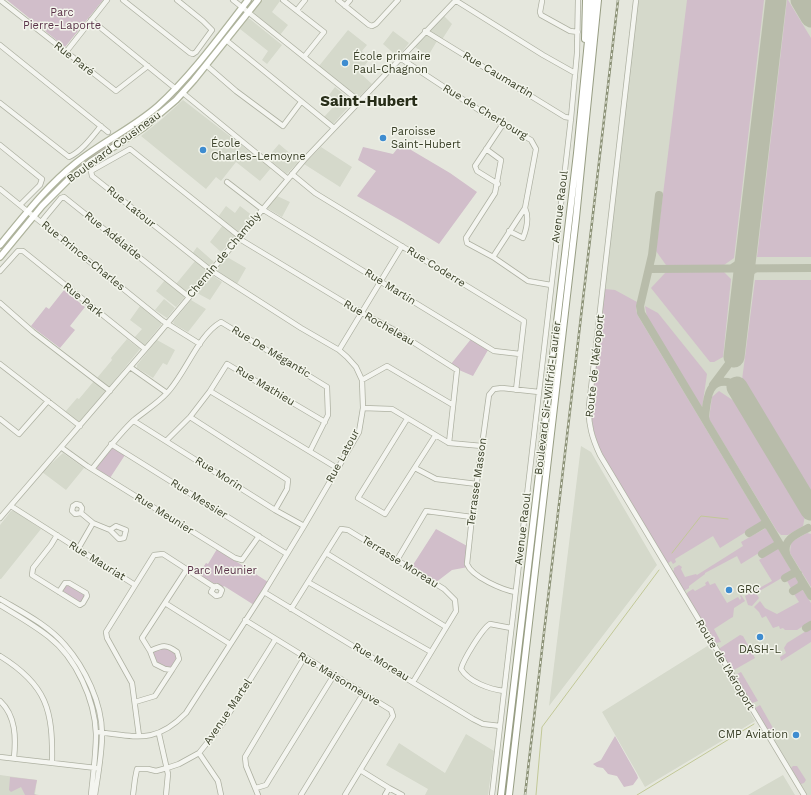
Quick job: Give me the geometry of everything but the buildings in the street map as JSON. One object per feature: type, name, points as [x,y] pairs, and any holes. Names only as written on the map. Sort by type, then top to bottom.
[{"type":"highway","points":[[586,0],[586,70]]},
{"type":"highway","name":"Boulevard Sir-Wilfrid-Laurier","points":[[501,795],[586,70],[597,1]]},
{"type":"highway","name":"Boulevard Sir-Wilfrid-Laurier","points":[[509,795],[576,218],[597,1]]},
{"type":"main road","name":"Boulevard Cousineau","points":[[0,245],[51,185],[94,150],[143,118],[176,88],[248,0]]},
{"type":"main road","name":"Boulevard Cousineau","points":[[0,257],[54,193],[75,174],[140,130],[162,113],[183,93],[258,0]]},
{"type":"street","name":"Rue Paré","points":[[0,0],[116,91],[148,66]]},
{"type":"street","points":[[66,52],[107,0]]},
{"type":"street","points":[[123,0],[193,54],[212,30],[177,0]]},
{"type":"street","points":[[233,0],[359,101]]},
{"type":"street","points":[[284,0],[324,32],[304,57]]},
{"type":"street","points":[[297,10],[305,0]]},
{"type":"street","points":[[338,0],[368,25],[372,26],[376,24],[398,0]]},
{"type":"street","points":[[345,6],[350,0]]},
{"type":"street","points":[[455,0],[543,55],[575,73]]},
{"type":"street","name":"Chemin de Chambly","points":[[0,518],[62,448],[290,176],[455,0]]},
{"type":"street","name":"Avenue Raoul","points":[[492,795],[571,118],[578,32],[578,0]]},
{"type":"street","name":"Route de l'Aéroport","points":[[636,0],[590,398],[589,423],[600,455],[804,795]]},
{"type":"street","points":[[542,2],[540,12],[542,14],[570,31],[578,32]]},
{"type":"street","points":[[91,20],[176,88]]},
{"type":"street","name":"Rue Caumartin","points":[[425,31],[565,117],[571,118]]},
{"type":"street","points":[[226,40],[334,128]]},
{"type":"street","points":[[0,45],[108,132]]},
{"type":"street","name":"Rue de Cherbourg","points":[[400,58],[482,112],[531,140],[536,149],[525,208],[493,257]]},
{"type":"street","points":[[206,65],[236,91],[283,126],[301,102]]},
{"type":"street","name":"Rue Coderre","points":[[183,93],[290,176],[315,193],[524,321],[516,390]]},
{"type":"street","points":[[0,103],[69,156],[79,150],[101,126]]},
{"type":"street","points":[[498,184],[476,170],[476,164],[503,124]]},
{"type":"street","points":[[0,145],[42,180],[40,185],[20,205]]},
{"type":"street","name":"Rue Rocheleau","points":[[91,174],[91,172],[130,149],[239,237],[362,313],[394,330],[457,370],[449,443]]},
{"type":"street","points":[[486,149],[501,160],[498,184],[495,193],[466,238],[467,243],[493,257],[528,281],[551,285]]},
{"type":"street","name":"Rue Latour","points":[[91,174],[211,271],[301,328],[340,350],[356,367],[362,380],[363,408],[358,432],[304,526],[264,592],[186,714],[178,722],[159,734],[151,736],[96,732]]},
{"type":"street","name":"Rue Martin","points":[[227,182],[262,210],[494,351],[520,354]]},
{"type":"street","name":"Rue Prince-Charles","points":[[0,189],[167,323],[200,344]]},
{"type":"street","name":"Rue Adélaïde","points":[[41,222],[61,198],[64,197],[189,297]]},
{"type":"street","name":"Rue de Cherbourg","points":[[509,231],[523,238],[526,231],[528,214],[525,208]]},
{"type":"street","points":[[340,350],[402,246]]},
{"type":"street","name":"Rue Park","points":[[0,271],[18,251],[21,250],[145,349]]},
{"type":"street","points":[[0,303],[33,332],[110,390]]},
{"type":"street","name":"Rue De Mégantic","points":[[92,469],[111,444],[134,421],[167,393],[200,344],[214,326],[221,322],[327,387],[328,415],[310,451]]},
{"type":"street","points":[[0,364],[80,426]]},
{"type":"street","name":"Rue Mathieu","points":[[166,441],[190,417],[210,391],[227,364],[325,422]]},
{"type":"street","points":[[362,380],[387,366],[454,405]]},
{"type":"street","points":[[130,367],[167,393]]},
{"type":"street","name":"Terrasse Masson","points":[[515,592],[495,585],[473,572],[468,567],[467,564],[472,517],[489,395],[494,389],[502,388],[539,392]]},
{"type":"street","points":[[210,391],[337,468]]},
{"type":"street","points":[[0,418],[19,434],[48,401]]},
{"type":"street","points":[[363,408],[392,409],[449,443],[482,446]]},
{"type":"street","points":[[190,417],[288,480],[287,489],[275,510]]},
{"type":"street","points":[[407,419],[358,498],[385,514],[435,436]]},
{"type":"street","name":"Rue Morin","points":[[134,421],[275,510],[304,526]]},
{"type":"street","name":"Rue Messier","points":[[111,444],[287,554]]},
{"type":"street","name":"Rue Meunier","points":[[62,448],[92,469],[234,558],[242,560],[259,536]]},
{"type":"street","points":[[415,468],[436,479],[477,484]]},
{"type":"street","name":"Rue Mauriat","points":[[11,506],[135,585],[154,555],[164,554],[214,587]]},
{"type":"street","points":[[397,560],[426,511],[472,517]]},
{"type":"street","points":[[81,513],[93,523],[110,530]]},
{"type":"street","points":[[78,549],[93,523]]},
{"type":"street","name":"Terrasse Moreau","points":[[292,609],[341,530],[348,530],[444,589],[455,600],[456,611],[413,682]]},
{"type":"street","points":[[57,535],[33,568],[32,575],[59,592],[80,605],[87,596],[86,593],[69,583],[65,583],[59,592]]},
{"type":"street","points":[[326,553],[446,628]]},
{"type":"street","points":[[172,670],[165,669],[155,664],[150,650],[142,638],[187,569]]},
{"type":"street","points":[[308,582],[431,652]]},
{"type":"street","points":[[135,585],[106,632],[107,638],[132,683],[139,736]]},
{"type":"street","name":"Rue Moreau","points":[[264,592],[483,724],[500,726]]},
{"type":"street","points":[[0,599],[44,626],[65,644],[78,662],[92,690],[98,706],[102,733],[91,795]]},
{"type":"street","points":[[165,603],[230,644]]},
{"type":"street","points":[[0,605],[49,637],[60,647],[73,664],[80,677],[89,699],[96,732],[96,795]]},
{"type":"street","name":"Rue Maisonneuve","points":[[245,620],[304,658],[391,710],[393,716],[345,795]]},
{"type":"street","points":[[504,691],[482,686],[463,673],[461,669],[487,626],[490,624],[511,628]]},
{"type":"street","name":"Avenue Martel","points":[[133,795],[137,769],[156,770],[166,768],[179,764],[199,753],[223,723],[275,640]]},
{"type":"street","points":[[135,702],[155,696],[179,659],[177,652],[171,647],[162,645],[150,650]]},
{"type":"street","points":[[0,656],[26,674],[40,691],[49,716],[52,763]]},
{"type":"street","points":[[258,795],[246,766],[244,757],[304,658]]},
{"type":"street","points":[[256,788],[266,785],[334,676]]},
{"type":"street","points":[[301,795],[363,694]]},
{"type":"street","points":[[0,701],[10,714],[13,724],[16,738],[14,758]]},
{"type":"street","points":[[159,734],[168,774],[166,795]]},
{"type":"street","points":[[199,753],[218,781],[221,795]]},
{"type":"street","points":[[0,757],[96,768]]},
{"type":"street","points":[[360,770],[402,795]]},
{"type":"street","points":[[386,795],[389,788]]},
{"type":"shaded area","points":[[263,0],[280,1],[272,12],[288,25],[280,35],[253,12]]},
{"type":"shaded area","points":[[638,0],[811,0],[811,795],[807,795],[600,450],[591,409]]},
{"type":"shaded area","points":[[444,16],[452,24],[443,38],[437,41],[428,56],[415,47]]},
{"type":"shaded area","points":[[248,19],[250,19],[282,45],[267,64],[262,60],[268,51],[240,29]]},
{"type":"shaded area","name":"École primaire Paul-Chagnon","points":[[348,30],[367,45],[362,51],[370,59],[359,72],[372,84],[360,96],[357,96],[319,66]]},
{"type":"shaded area","points":[[393,31],[409,43],[398,57],[383,44]]},
{"type":"shaded area","points":[[335,87],[353,102],[333,124],[324,117],[337,103],[329,95]]},
{"type":"shaded area","name":"École Charles-Lemoyne","points":[[183,100],[271,168],[260,181],[236,162],[221,181],[216,177],[206,189],[141,136]]},
{"type":"shaded area","points":[[279,144],[299,161],[287,174],[267,158]]},
{"type":"shaded area","points":[[321,147],[352,167],[340,187],[304,164]]},
{"type":"shaded area","points":[[277,196],[290,202],[282,217],[267,208]]},
{"type":"shaded area","points":[[226,206],[235,213],[240,206],[253,216],[238,233],[218,217]]},
{"type":"shaded area","points":[[223,225],[236,236],[221,252],[210,242]]},
{"type":"shaded area","points":[[197,247],[214,262],[210,267],[192,254]]},
{"type":"shaded area","points":[[227,257],[246,268],[237,284],[217,271]]},
{"type":"shaded area","points":[[195,261],[207,271],[188,294],[176,284]]},
{"type":"shaded area","points":[[212,275],[222,282],[210,300],[197,293]]},
{"type":"shaded area","points":[[165,280],[185,297],[176,307],[156,291]]},
{"type":"shaded area","points":[[164,299],[175,308],[167,318],[155,310]]},
{"type":"shaded area","points":[[191,300],[206,309],[188,332],[173,322]]},
{"type":"shaded area","points":[[140,306],[161,323],[144,346],[134,338],[142,329],[130,320]]},
{"type":"shaded area","points":[[127,339],[140,349],[110,386],[107,386],[97,378]]},
{"type":"shaded area","points":[[157,340],[175,350],[167,365],[163,363],[153,378],[137,368],[137,365]]},
{"type":"shaded area","points":[[94,381],[106,391],[80,421],[77,422],[65,412],[77,398],[79,399]]},
{"type":"shaded area","points":[[581,446],[591,452],[657,565],[549,706]]},
{"type":"shaded area","points":[[63,453],[84,468],[66,490],[42,472]]},
{"type":"shaded area","points":[[11,511],[14,511],[41,529],[0,579],[0,525]]},
{"type":"shaded area","points":[[709,645],[755,721],[645,787],[602,712]]},
{"type":"shaded area","points":[[466,734],[494,751],[488,795],[425,795],[428,789],[386,765],[399,743],[445,773]]},
{"type":"shaded area","points":[[0,775],[37,780],[35,794],[39,795],[0,795]]},
{"type":"shaded area","points":[[783,775],[795,795],[748,795]]},
{"type":"green space","name":"Parc Pierre-Laporte","points":[[7,0],[103,0],[65,47]]},
{"type":"green space","points":[[687,0],[764,0],[734,258],[724,265],[666,265],[656,251]]},
{"type":"green space","points":[[787,0],[811,38],[811,257],[757,257]]},
{"type":"green space","points":[[223,35],[224,36],[221,42],[179,93],[177,91]]},
{"type":"green space","points":[[176,92],[178,94],[148,120],[83,165],[53,191],[52,190],[59,181],[76,166],[137,125]]},
{"type":"green space","points":[[401,144],[450,173],[477,192],[439,244],[357,196],[376,171],[358,160],[363,147],[393,154]]},
{"type":"green space","points":[[666,272],[724,272],[731,279],[723,357],[714,362],[710,362],[651,288]]},
{"type":"green space","points":[[755,280],[811,280],[811,495],[742,380]]},
{"type":"green space","points":[[605,289],[615,290],[637,302],[636,310],[638,316],[762,522],[720,548],[713,536],[675,559],[676,562],[673,564],[671,561],[667,564],[600,450],[596,440],[591,409]]},
{"type":"green space","points":[[64,290],[85,307],[70,326],[75,330],[60,348],[31,326],[46,307],[49,309]]},
{"type":"green space","points":[[645,306],[658,313],[707,374],[702,408],[647,317]]},
{"type":"green space","points":[[471,339],[488,350],[473,376],[459,370],[451,364]]},
{"type":"green space","points":[[719,391],[737,403],[805,516],[803,526],[788,535],[781,535],[777,531],[709,419],[712,397]]},
{"type":"green space","points":[[113,447],[125,455],[110,478],[97,470],[97,467]]},
{"type":"green space","points":[[766,528],[775,543],[741,564],[737,556],[705,573],[684,591],[672,572],[674,568],[679,565],[682,567],[681,569],[685,577],[697,575],[743,546],[741,542]]},
{"type":"green space","points":[[436,529],[469,547],[468,567],[452,570],[435,583],[411,568]]},
{"type":"green space","points":[[807,533],[811,534],[811,587],[790,553],[791,542]]},
{"type":"green space","points":[[778,548],[792,572],[756,593],[759,598],[752,606],[748,605],[745,596],[772,581],[759,560]]},
{"type":"green space","name":"Parc Meunier","points":[[217,549],[268,582],[254,605],[224,586],[222,588],[198,575],[206,563],[208,564]]},
{"type":"green space","points":[[794,575],[800,585],[792,590],[786,579]]},
{"type":"green space","points":[[708,581],[710,585],[715,583],[727,603],[738,597],[740,600],[741,595],[745,601],[734,608],[733,617],[714,629],[721,642],[716,643],[686,595],[693,589],[695,591],[706,585],[705,583]]},
{"type":"green space","points":[[66,585],[69,585],[83,593],[85,596],[82,601],[78,602],[64,594],[63,590]]},
{"type":"green space","points":[[802,589],[811,603],[811,621],[797,630],[780,629],[779,626],[773,628],[766,616],[762,618],[754,607],[760,601],[765,608],[777,614],[799,602],[794,594]]},
{"type":"green space","points":[[811,628],[811,642],[781,661],[780,657],[786,653],[784,648],[787,643]]},
{"type":"green space","points":[[740,635],[743,636],[755,658],[734,670],[730,669],[719,652],[720,648]]},
{"type":"green space","points":[[162,645],[177,652],[179,659],[172,670],[155,664],[150,651]]},
{"type":"green space","points":[[741,672],[758,701],[752,703],[735,675]]},
{"type":"green space","points":[[760,705],[777,735],[773,738],[755,708]]},
{"type":"green space","points":[[615,736],[637,775],[638,778],[633,785],[624,787],[617,776],[608,774],[603,768],[597,767],[593,764],[601,760]]},
{"type":"green space","points":[[793,766],[797,766],[806,780],[804,783],[801,784],[791,768]]},
{"type":"green space","points":[[10,777],[37,780],[34,794],[36,795],[25,795],[21,787],[11,792],[9,790]]},
{"type":"waterway","points":[[672,553],[701,516],[728,519]]},
{"type":"waterway","points":[[536,795],[542,727],[659,570]]},
{"type":"waterway","points":[[637,795],[754,724]]},
{"type":"taxiway","points":[[659,195],[652,255],[640,306],[641,313],[811,596]]},
{"type":"taxiway","points":[[732,268],[738,264],[746,253]]},
{"type":"taxiway","points":[[649,269],[811,268]]},
{"type":"taxiway","points":[[743,281],[748,272],[755,269]]},
{"type":"taxiway","points":[[713,385],[734,357]]},
{"type":"taxiway","points":[[706,421],[705,417],[708,397],[713,386],[724,382],[732,383]]},
{"type":"taxiway","points":[[810,509],[811,513]]},
{"type":"taxiway","points":[[749,533],[764,524],[768,525]]},
{"type":"taxiway","points":[[786,553],[786,548],[789,541],[795,535],[808,528]]},
{"type":"taxiway","points":[[762,554],[777,545]]},
{"type":"taxiway","points":[[785,578],[794,573],[798,574]]},
{"type":"taxiway","points":[[793,591],[801,586],[802,582]]},
{"type":"taxiway","points":[[806,628],[811,625]]},
{"type":"runway","points":[[734,357],[776,0]]},
{"type":"runway","points":[[801,0],[811,17]]},
{"type":"runway","points":[[737,387],[811,510]]},
{"type":"railway","points":[[525,795],[618,0]]},
{"type":"place","name":"École primaire Paul-Chagnon","points":[[345,63]]},
{"type":"place","name":"Paroisse Saint-Hubert","points":[[383,138]]},
{"type":"place","name":"École Charles-Lemoyne","points":[[203,150]]},
{"type":"place","name":"GRC","points":[[729,590]]},
{"type":"place","name":"DASH-L","points":[[760,637]]},
{"type":"place","name":"CMP Aviation","points":[[796,735]]},
{"type":"district","name":"Saint-Hubert","points":[[369,102]]}]
